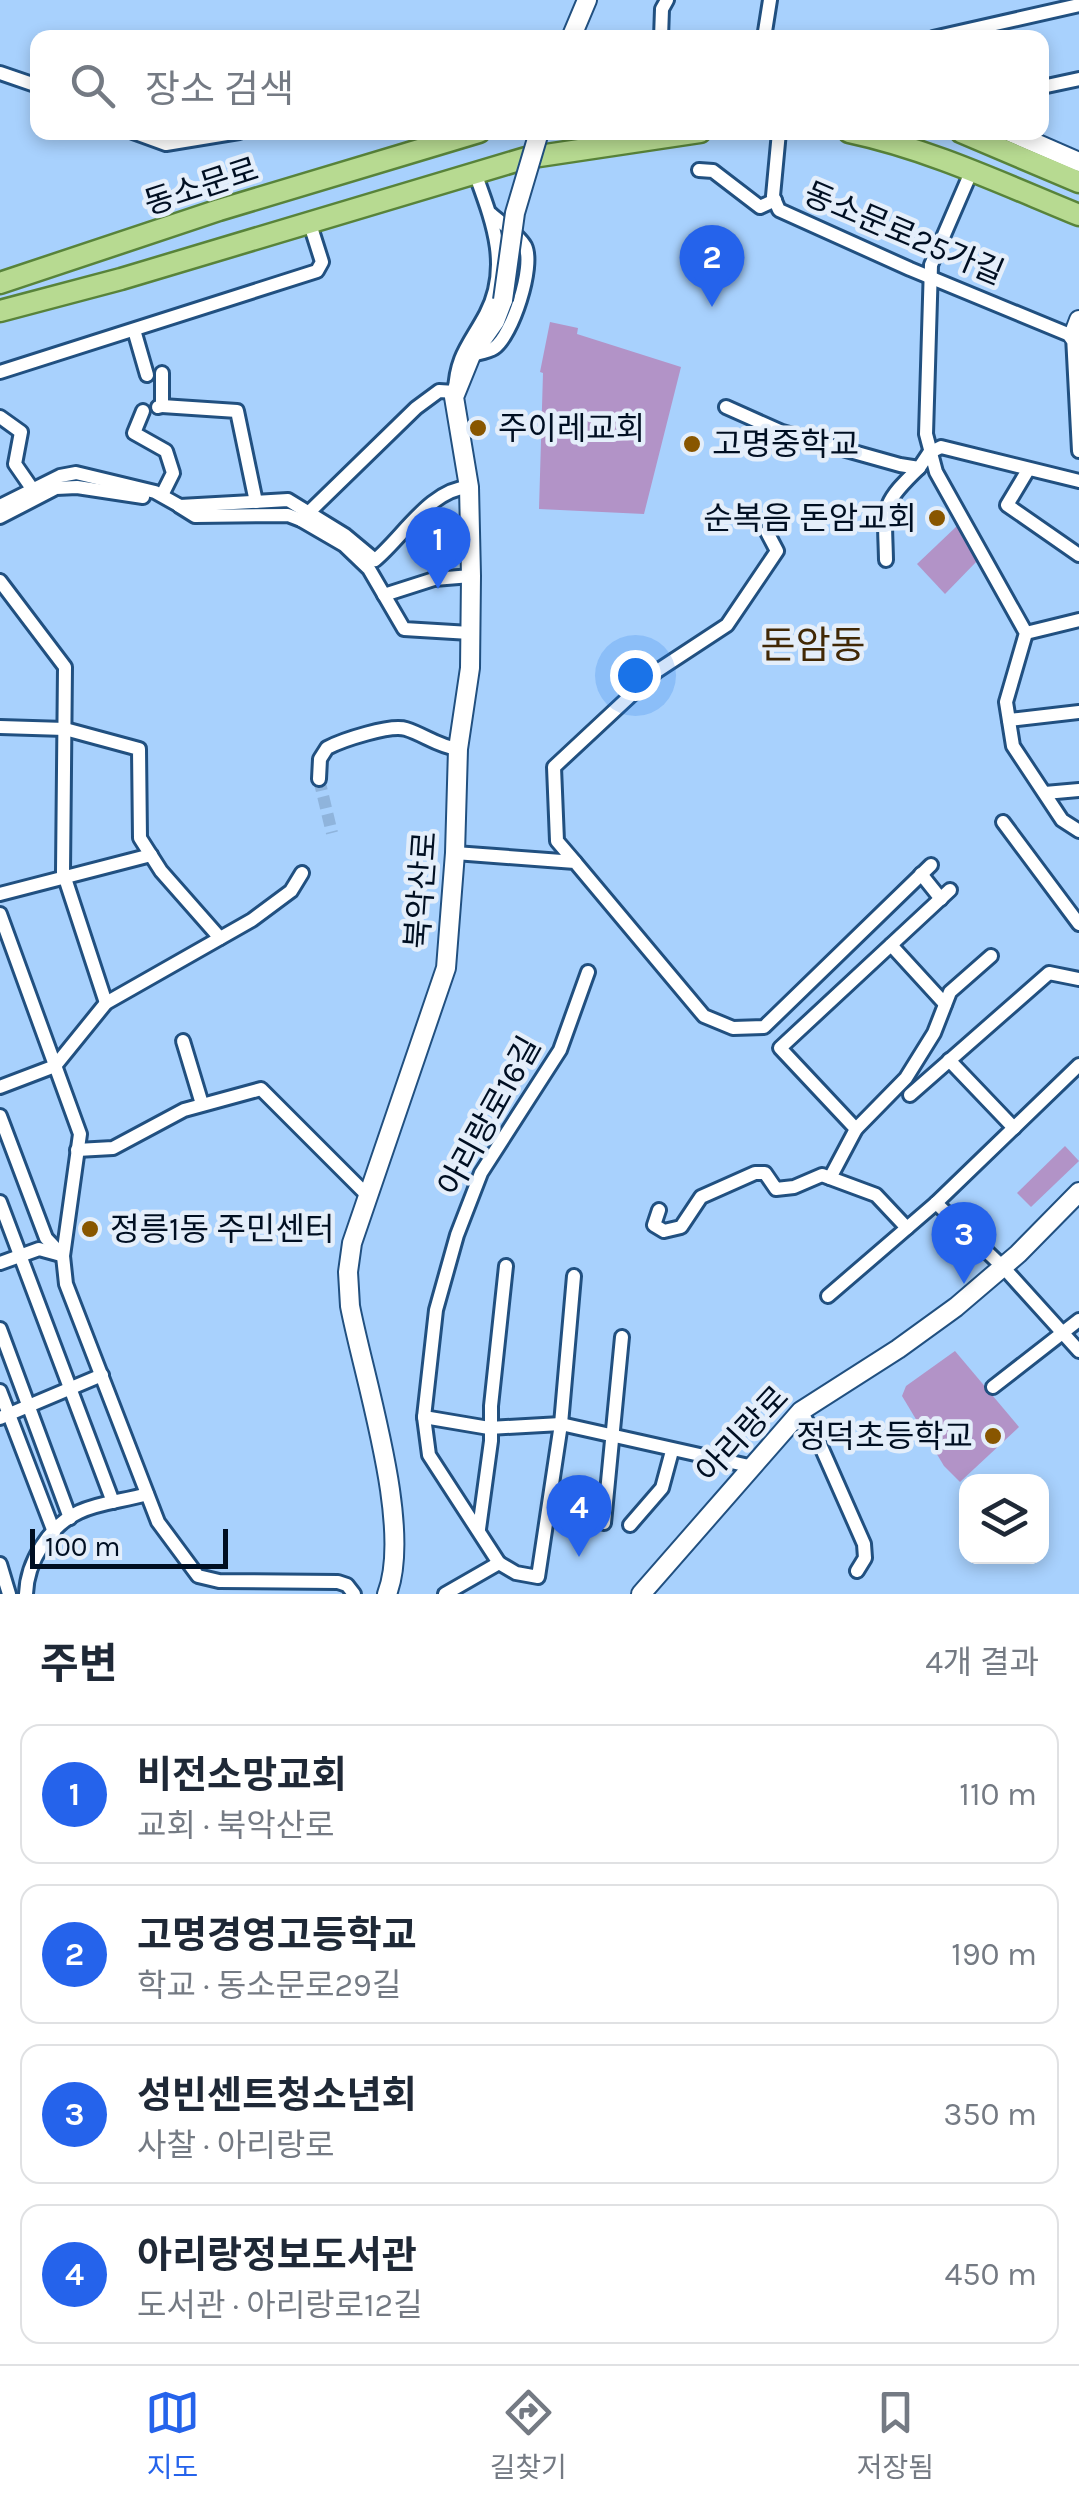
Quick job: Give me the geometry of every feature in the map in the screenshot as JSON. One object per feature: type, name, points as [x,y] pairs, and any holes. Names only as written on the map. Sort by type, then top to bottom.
[{"type":"main road","name":"동소문로","points":[[0,283],[219,210],[453,140]]},
{"type":"main road","name":"동소문로","points":[[0,311],[121,279],[474,173],[555,152],[642,140]]},
{"type":"main road","points":[[885,140],[972,170],[1079,216]]},
{"type":"main road","points":[[980,140],[1079,182]]},
{"type":"street","points":[[574,30],[587,0]]},
{"type":"street","points":[[661,30],[662,9],[667,0]]},
{"type":"street","points":[[765,30],[770,0]]},
{"type":"street","points":[[993,30],[1079,5]]},
{"type":"street","points":[[0,73],[30,83]]},
{"type":"street","points":[[1049,85],[1079,78]]},
{"type":"street","points":[[155,140],[166,144],[190,140]]},
{"type":"street","points":[[454,392],[503,300],[515,213],[537,140]]},
{"type":"street","name":"동소문로25가길","points":[[778,140],[774,200],[779,210],[928,276],[1077,332]]},
{"type":"street","points":[[1028,140],[1079,162]]},
{"type":"street","points":[[699,170],[713,171],[760,207],[774,200]]},
{"type":"street","points":[[972,170],[928,276],[926,434],[938,477],[1026,632]]},
{"type":"street","points":[[474,173],[498,248]]},
{"type":"street","points":[[476,350],[497,346],[520,298],[527,254],[522,243],[489,212]]},
{"type":"street","points":[[0,372],[317,270],[322,262],[309,222]]},
{"type":"street","points":[[454,392],[460,357],[496,289],[502,233],[510,232]]},
{"type":"street","points":[[134,330],[146,376]]},
{"type":"street","points":[[1077,332],[1079,451]]},
{"type":"street","points":[[162,373],[162,406]]},
{"type":"street","points":[[306,515],[416,408],[439,391],[454,392]]},
{"type":"street","name":"북악산로","points":[[387,1594],[393,1578],[396,1532],[350,1306],[348,1272],[352,1244],[446,968],[458,749],[470,668],[469,488],[454,392]]},
{"type":"street","points":[[162,495],[174,472],[166,451],[134,433],[138,412],[162,406],[237,410],[256,502]]},
{"type":"street","points":[[726,408],[792,436],[919,468]]},
{"type":"street","points":[[0,417],[20,432],[15,464],[33,490]]},
{"type":"street","points":[[886,560],[885,508],[930,453],[941,447],[1079,481]]},
{"type":"street","points":[[1028,470],[1007,505],[1079,554]]},
{"type":"street","points":[[0,506],[60,476],[76,473],[162,495],[195,516],[306,515],[376,560],[439,498],[453,490],[469,488]]},
{"type":"street","points":[[0,517],[50,490],[70,486],[145,497],[189,521],[219,516]]},
{"type":"street","points":[[175,503],[193,506],[288,500],[348,548],[374,575],[404,629],[470,633]]},
{"type":"street","points":[[767,532],[776,550],[728,625],[656,672],[554,767],[557,842],[704,1016],[732,1028],[764,1026],[926,869],[945,894],[780,1048],[856,1130]]},
{"type":"street","points":[[384,595],[434,579],[471,576]]},
{"type":"street","points":[[0,581],[66,667],[64,878],[106,1003]]},
{"type":"street","points":[[1026,632],[1079,620]]},
{"type":"street","points":[[1026,632],[1006,702],[1013,746],[1062,820],[1079,831]]},
{"type":"street","points":[[1009,720],[1079,712]]},
{"type":"street","points":[[0,727],[65,729],[139,749],[140,838],[220,938]]},
{"type":"street","points":[[320,780],[320,759],[328,748],[394,728],[408,730],[438,746],[458,749]]},
{"type":"street","points":[[1045,793],[1079,790]]},
{"type":"street","points":[[1003,822],[1079,924]]},
{"type":"street","points":[[455,853],[575,862]]},
{"type":"street","points":[[0,894],[151,856]]},
{"type":"street","points":[[0,1086],[55,1066],[106,1003],[220,938],[291,891],[302,873]]},
{"type":"street","points":[[0,914],[80,1134],[63,1256],[66,1284],[158,1522],[198,1576],[219,1582],[338,1582],[354,1594]]},
{"type":"street","points":[[891,945],[945,1004]]},
{"type":"street","points":[[830,1178],[856,1130],[906,1078],[934,1033],[950,992],[991,956]]},
{"type":"street","name":"아리랑로16길","points":[[499,1563],[428,1455],[424,1417],[436,1310],[480,1173],[560,1050],[588,972]]},
{"type":"street","points":[[910,1095],[1049,973],[1079,979]]},
{"type":"street","points":[[183,1041],[202,1104]]},
{"type":"street","points":[[949,1060],[1014,1128]]},
{"type":"street","points":[[828,1296],[936,1203],[1079,1065]]},
{"type":"street","points":[[77,1150],[113,1148],[184,1110],[260,1088],[368,1196]]},
{"type":"street","points":[[0,1116],[46,1238],[63,1256]]},
{"type":"street","points":[[658,1210],[654,1224],[664,1231],[681,1228],[701,1197],[755,1173],[765,1173],[776,1189],[794,1188],[822,1175],[876,1196],[907,1228]]},
{"type":"street","name":"아리랑로","points":[[640,1594],[801,1411],[898,1350],[1004,1268],[1079,1192]]},
{"type":"street","points":[[0,1202],[113,1502]]},
{"type":"street","points":[[936,1203],[1004,1268],[1079,1351]]},
{"type":"street","points":[[0,1263],[39,1248],[63,1256]]},
{"type":"street","points":[[479,1529],[506,1266]]},
{"type":"street","points":[[446,1594],[499,1563],[516,1573],[538,1578],[561,1424],[574,1276]]},
{"type":"street","points":[[994,1387],[1079,1320]]},
{"type":"street","points":[[0,1329],[70,1518]]},
{"type":"street","points":[[604,1524],[622,1336]]},
{"type":"street","points":[[4,1416],[102,1376]]},
{"type":"street","points":[[0,1391],[4,1416],[54,1532]]},
{"type":"street","points":[[801,1411],[864,1544],[865,1558],[857,1571]]},
{"type":"street","points":[[424,1417],[489,1428],[561,1424],[749,1466]]},
{"type":"street","points":[[630,1525],[662,1488],[672,1451]]},
{"type":"street","points":[[26,1594],[31,1565],[54,1532],[76,1513],[147,1494]]},
{"type":"street","points":[[0,1564],[9,1594]]},
{"type":"shaded area","points":[[550,322],[578,328],[577,334],[681,367],[644,514],[539,509],[543,373],[540,372]]},
{"type":"shaded area","points":[[958,525],[979,559],[945,594],[917,564]]},
{"type":"shaded area","points":[[1065,1146],[1079,1161],[1031,1207],[1017,1193]]},
{"type":"shaded area","points":[[955,1351],[1019,1427],[969,1474],[959,1474],[959,1481],[944,1466],[902,1396],[906,1386]]},
{"type":"tunnel","points":[[319,779],[332,833]]},
{"type":"place","name":"고명경영고등학교","points":[[712,307]]},
{"type":"place","name":"주이레교회","points":[[478,428]]},
{"type":"place","name":"고명중학교","points":[[692,444]]},
{"type":"place","name":"순복음 돈암교회","points":[[937,518]]},
{"type":"place","name":"비전소망교회","points":[[438,589]]},
{"type":"place","name":"정릉1동 주민센터","points":[[90,1229]]},
{"type":"place","name":"성빈센트청소년회","points":[[964,1284]]},
{"type":"place","name":"정덕초등학교","points":[[993,1436]]},
{"type":"place","name":"아리랑정보도서관","points":[[579,1557]]},
{"type":"district","name":"돈암동","points":[[813,645]]}]
